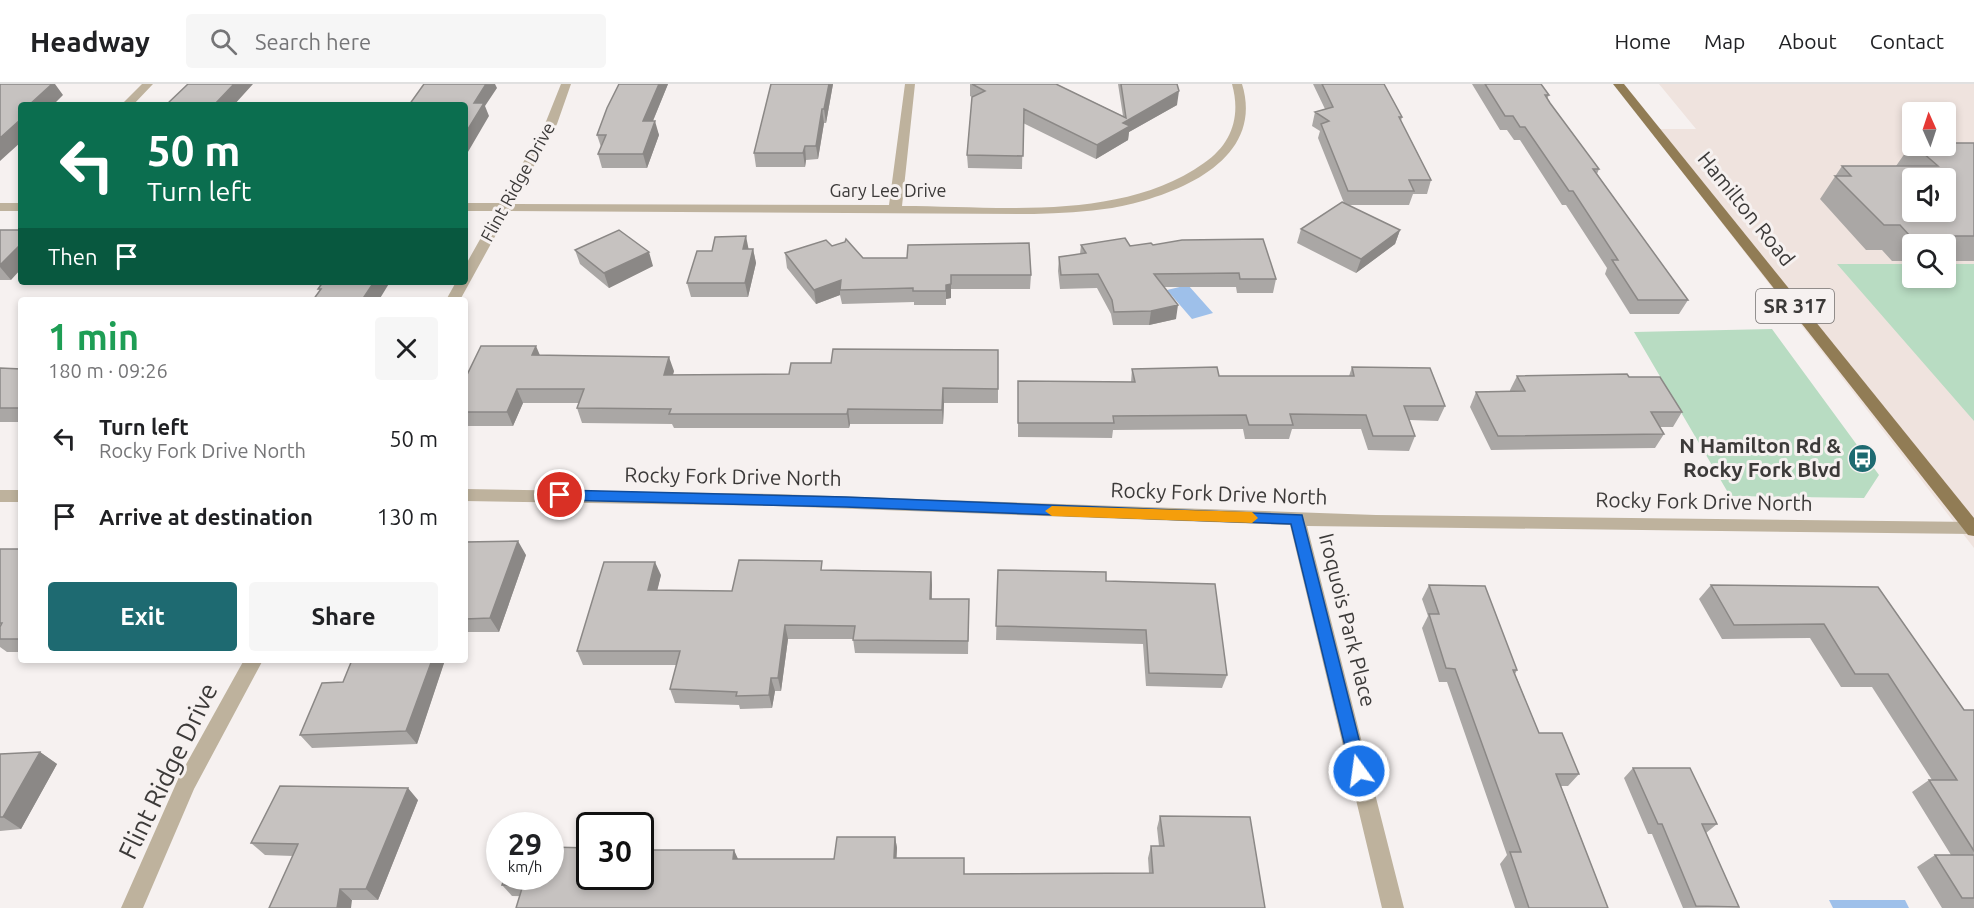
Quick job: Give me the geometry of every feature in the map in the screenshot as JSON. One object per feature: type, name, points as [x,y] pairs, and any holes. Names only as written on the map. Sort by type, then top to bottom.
[{"type":"main road","name":"Hamilton Road","points":[[1618,84],[1973,528]]},
{"type":"street","points":[[130,102],[148,84]]},
{"type":"street","name":"Flint Ridge Drive","points":[[468,273],[551,124],[566,84]]},
{"type":"street","points":[[895,209],[910,84]]},
{"type":"street","name":"Gary Lee Drive","points":[[468,207],[895,209],[1076,208],[1113,204],[1178,185],[1204,170],[1222,155],[1233,141],[1240,124],[1242,108],[1237,84]]},
{"type":"street","points":[[0,207],[18,207]]},
{"type":"street","name":"Rocky Fork Drive North","points":[[468,495],[846,502],[1297,519],[1973,528]]},
{"type":"street","points":[[0,496],[18,496]]},
{"type":"street","name":"Iroquois Park Place","points":[[1297,519],[1393,908]]},
{"type":"street","name":"Flint Ridge Drive","points":[[132,908],[186,784],[252,663]]},
{"type":"shaded area","points":[[1659,84],[1974,84],[1974,548],[1649,129],[1696,129]]},
{"type":"green space","points":[[1837,264],[1902,264],[1902,288],[1956,288],[1956,264],[1974,264],[1974,421]]},
{"type":"green space","points":[[1772,329],[1879,475],[1864,498],[1730,496],[1634,332]]},
{"type":"water","points":[[1188,285],[1213,313],[1192,319],[1167,290]]},
{"type":"water","points":[[1829,900],[1905,900],[1909,908],[1833,908]]},
{"type":"building","points":[[0,84],[52,84],[32,102],[18,102],[18,122],[0,138]]},
{"type":"building","points":[[188,84],[234,84],[217,102],[169,102]]},
{"type":"building","points":[[424,84],[486,84],[474,103],[484,103],[468,129],[468,102],[411,102]]},
{"type":"building","points":[[619,84],[659,84],[643,121],[655,121],[643,154],[598,154],[606,135],[597,135]]},
{"type":"building","points":[[771,84],[829,84],[816,146],[805,146],[803,153],[754,153]]},
{"type":"building","points":[[972,84],[1056,84],[1126,118],[1121,84],[1177,84],[1179,91],[1123,123],[1130,126],[1097,145],[1024,109],[1023,156],[967,155],[972,97],[985,91]]},
{"type":"building","points":[[1322,84],[1384,84],[1431,180],[1409,180],[1414,191],[1348,191],[1321,124],[1329,121],[1315,112],[1333,107]]},
{"type":"building","points":[[1485,84],[1541,84],[1549,95],[1545,95],[1550,103],[1599,169],[1593,169],[1688,300],[1638,300],[1612,260],[1618,260],[1573,191],[1569,191],[1525,127],[1520,127],[1513,116],[1505,116]]},
{"type":"building","points":[[1956,143],[1974,143],[1974,236],[1908,234],[1900,225],[1884,225],[1835,176],[1851,176],[1842,166],[1938,166],[1926,156],[1956,156]]},
{"type":"building","points":[[1342,202],[1400,230],[1361,259],[1301,229]]},
{"type":"building","points":[[0,230],[18,230],[18,247],[0,265]]},
{"type":"building","points":[[619,230],[649,252],[604,273],[575,250]]},
{"type":"building","points":[[746,236],[743,249],[753,249],[745,283],[687,283],[697,251],[712,251],[715,237]]},
{"type":"building","points":[[1125,238],[1130,246],[1182,240],[1263,239],[1276,279],[1240,279],[1239,273],[1154,274],[1178,305],[1151,311],[1114,312],[1112,300],[1098,274],[1061,275],[1059,257],[1086,253],[1081,245]]},
{"type":"building","points":[[846,239],[863,258],[907,258],[908,245],[1029,243],[1031,275],[951,275],[951,284],[946,285],[946,291],[913,291],[913,288],[840,290],[841,280],[814,290],[785,253],[826,240],[832,246],[845,242]]},
{"type":"building","points":[[321,285],[372,285],[364,297],[315,297],[321,289],[318,289]]},
{"type":"building","points":[[481,346],[536,346],[532,355],[669,357],[664,375],[789,374],[791,363],[831,363],[833,349],[998,350],[998,389],[943,388],[942,410],[848,409],[847,414],[669,414],[671,409],[577,408],[584,389],[517,389],[507,412],[468,412],[468,373]]},
{"type":"building","points":[[1217,367],[1219,376],[1354,376],[1352,367],[1430,368],[1445,406],[1404,406],[1415,436],[1373,436],[1366,415],[1290,414],[1293,425],[1249,425],[1246,415],[1113,416],[1114,423],[1018,423],[1018,381],[1135,382],[1132,369]]},
{"type":"building","points":[[0,368],[18,369],[18,408],[0,408]]},
{"type":"building","points":[[1627,374],[1629,377],[1660,377],[1682,412],[1651,412],[1664,434],[1498,436],[1476,392],[1525,391],[1517,376]]},
{"type":"building","points":[[518,541],[490,618],[468,619],[468,542]]},
{"type":"building","points":[[0,549],[18,549],[18,639],[0,639],[2,623],[0,623]]},
{"type":"building","points":[[739,560],[822,561],[821,570],[931,572],[930,599],[969,599],[968,641],[853,640],[855,626],[785,625],[778,678],[771,678],[769,695],[736,696],[737,692],[670,689],[680,651],[577,651],[604,562],[655,562],[648,590],[732,591]]},
{"type":"building","points":[[998,570],[1106,572],[1106,581],[1215,584],[1227,675],[1149,673],[1146,630],[996,626]]},
{"type":"building","points":[[1429,585],[1485,586],[1517,670],[1513,670],[1539,733],[1562,733],[1579,774],[1556,774],[1608,908],[1529,908],[1510,852],[1521,852],[1455,669],[1446,668],[1429,614],[1439,614]]},
{"type":"building","points":[[1711,585],[1878,587],[1964,710],[1974,710],[1974,851],[1929,780],[1957,780],[1888,674],[1855,674],[1824,624],[1734,625]]},
{"type":"building","points":[[351,663],[431,663],[406,731],[300,735],[322,683],[343,682]]},
{"type":"building","points":[[40,752],[3,817],[0,817],[0,754]]},
{"type":"building","points":[[1633,768],[1690,768],[1717,824],[1702,824],[1739,907],[1696,906],[1662,824],[1658,824]]},
{"type":"building","points":[[280,786],[408,788],[366,889],[340,889],[337,908],[269,908],[298,844],[251,843]]},
{"type":"building","points":[[1160,816],[1250,817],[1265,908],[516,908],[521,890],[564,890],[564,847],[576,848],[576,890],[654,890],[654,850],[734,850],[733,859],[834,859],[837,837],[895,837],[894,858],[964,858],[964,874],[1153,873],[1151,846],[1164,846]]},
{"type":"building","points":[[1935,855],[1974,855],[1974,898],[1962,898]]},
{"type":"slow traffic","points":[[1052,511],[1252,518]]},
{"type":"place","name":"N Hamilton Rd & Rocky Fork Blvd","points":[[1862,458]]},
{"type":"route","points":[[560,495],[846,502],[1297,519],[1359,771]]}]
